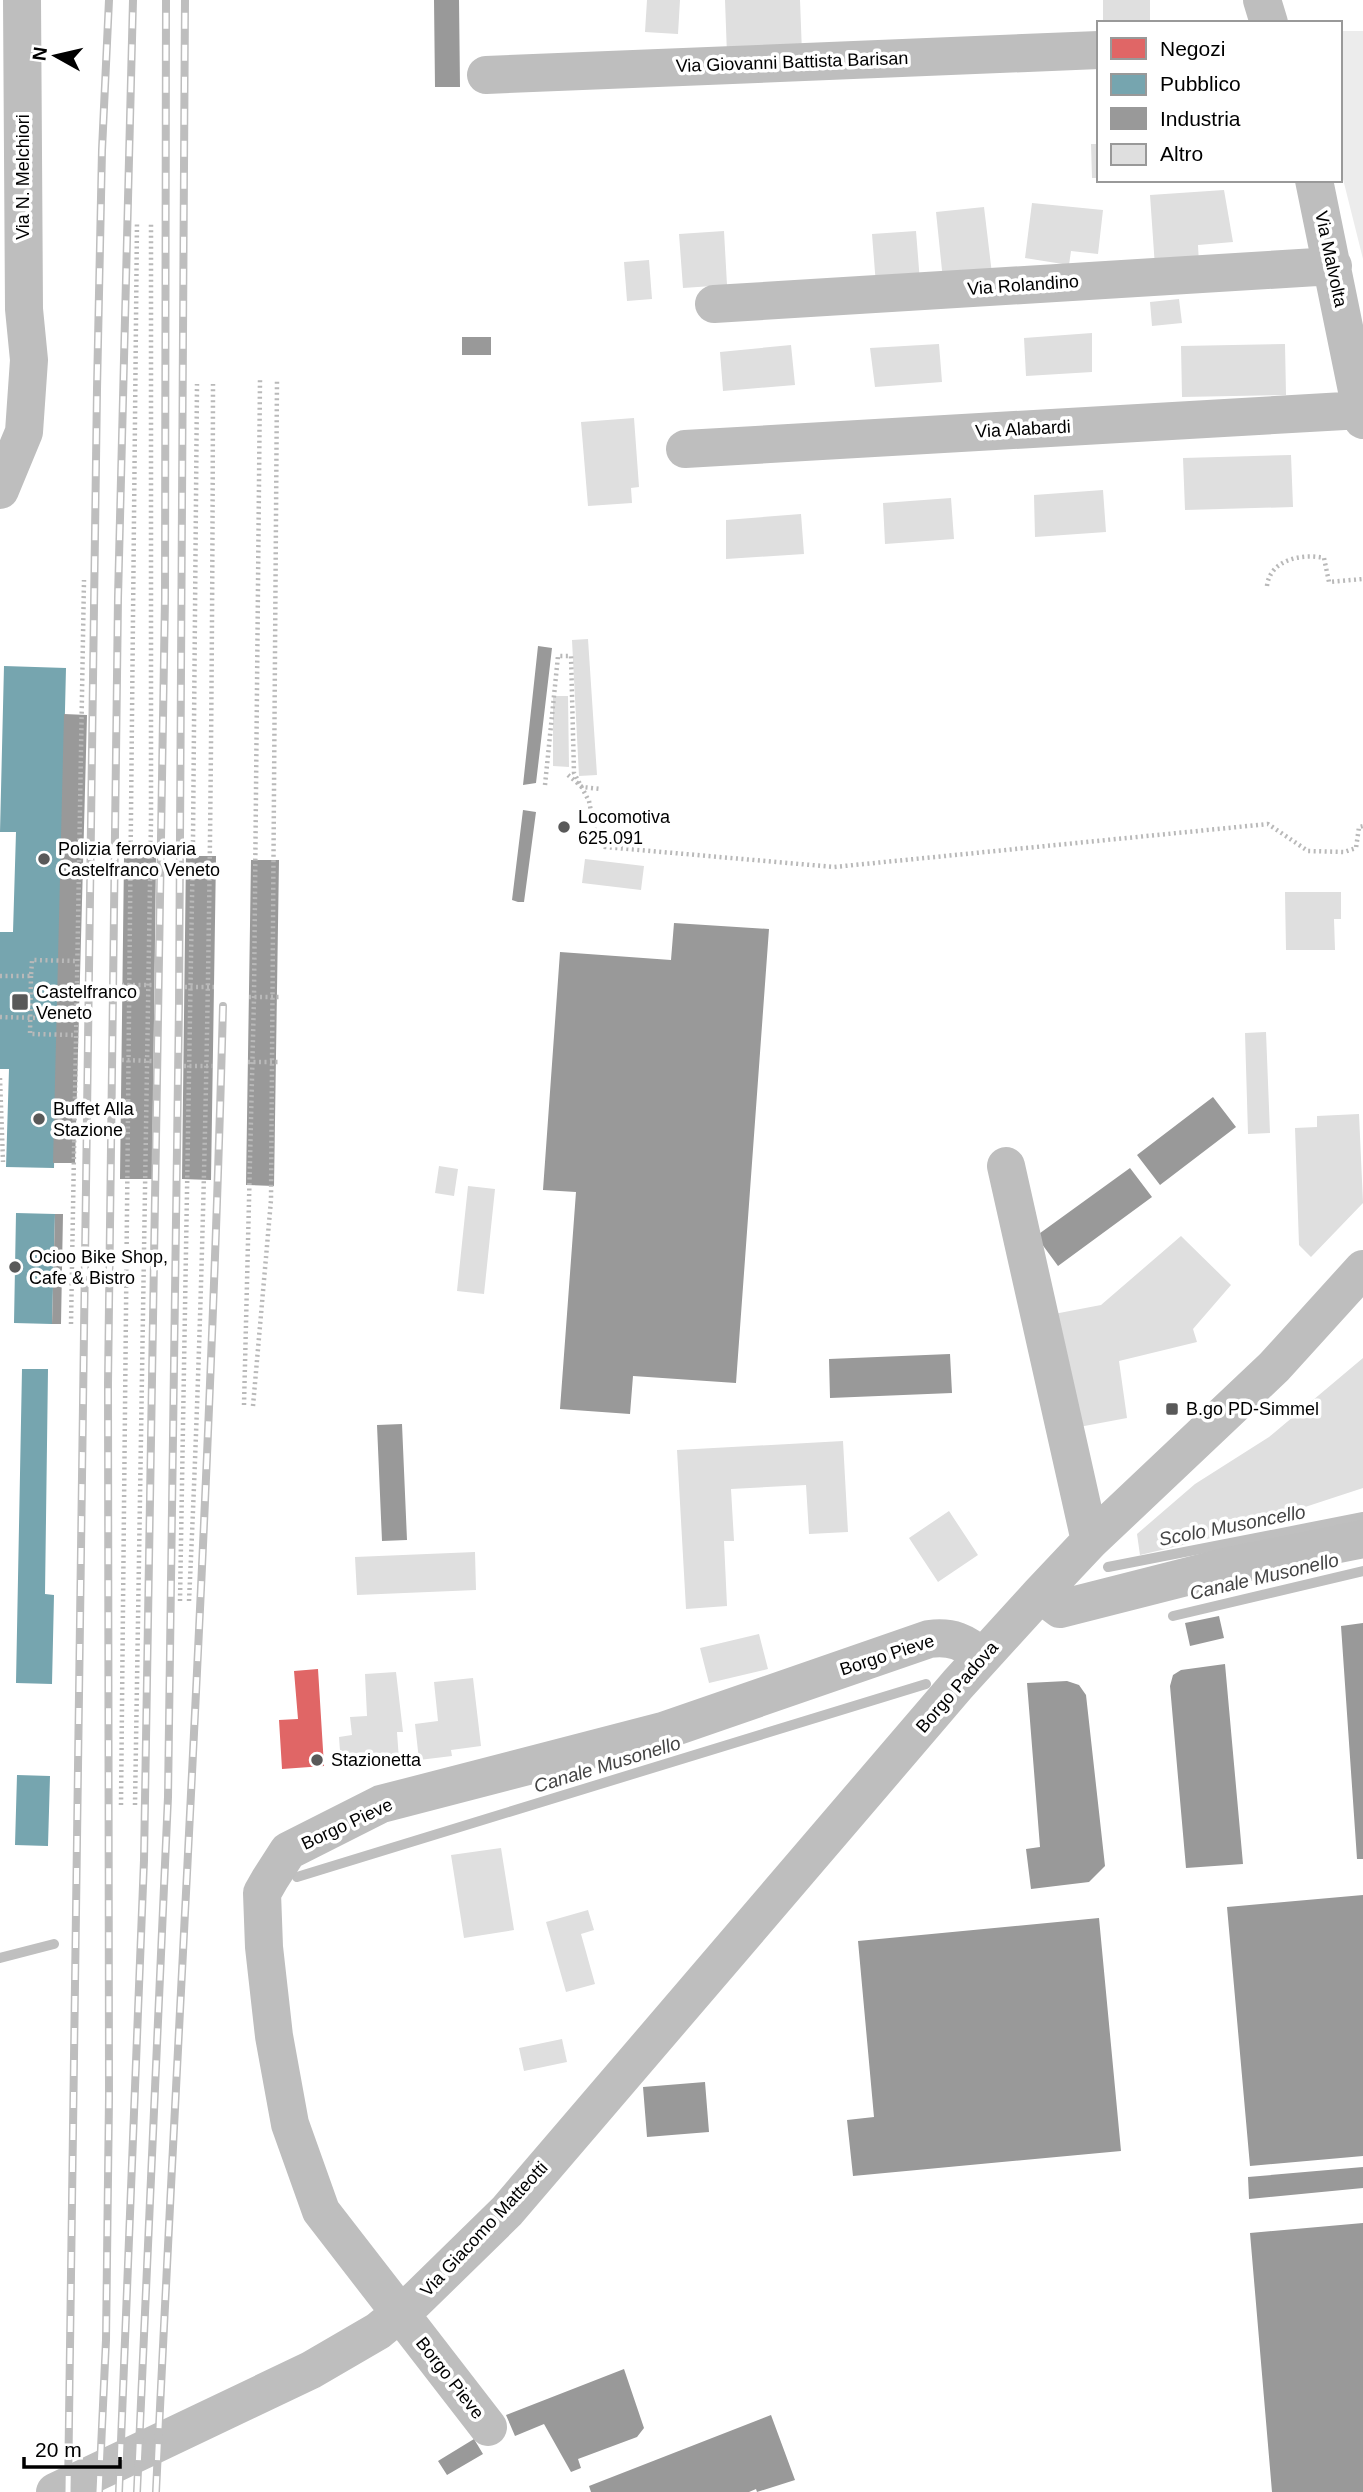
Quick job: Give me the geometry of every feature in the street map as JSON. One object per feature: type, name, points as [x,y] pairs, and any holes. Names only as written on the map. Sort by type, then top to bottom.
[{"type":"street","name":"Via N. Melchiori","points":[[0,489],[24,432],[29,360],[24,312],[22,0]]},
{"type":"street","points":[[1262,0],[1268,21]]},
{"type":"street","name":"Via Giovanni Battista Barisan","points":[[486,75],[1097,50]]},
{"type":"street","name":"Via Malvolta","points":[[1314,182],[1362,415]]},
{"type":"street","name":"Via Rolandino","points":[[714,304],[1333,265]]},
{"type":"street","name":"Via N. Melchiori","points":[[0,427],[16,382],[24,312]]},
{"type":"street","name":"Via Alabardi","points":[[685,449],[1362,415]]},
{"type":"street","points":[[1006,1166],[1090,1541]]},
{"type":"street","name":"Borgo Padova","points":[[627,2069],[982,1657],[1090,1541],[1311,1328],[1363,1269]]},
{"type":"street","name":"Borgo Padova","points":[[1311,1328],[1363,1289]]},
{"type":"street","points":[[1040,1594],[1060,1609],[1229,1566],[1363,1539]]},
{"type":"street","name":"Borgo Pieve","points":[[488,2427],[321,2211],[290,2124],[274,2036],[264,1947],[262,1893],[270,1878],[288,1851],[381,1804],[663,1731],[929,1639],[954,1639],[969,1646],[982,1657]]},
{"type":"street","name":"Via Giacomo Matteotti","points":[[55,2492],[311,2370],[389,2324],[507,2211],[627,2069]]},
{"type":"path","points":[[121,1805],[126,1491],[124,1061],[137,222]]},
{"type":"path","points":[[135,1805],[151,985],[151,222]]},
{"type":"path","points":[[244,1405],[260,380]]},
{"type":"path","points":[[253,1405],[271,1200],[277,1062],[277,380]]},
{"type":"path","points":[[180,1601],[197,384]]},
{"type":"path","points":[[190,1601],[212,987],[213,384]]},
{"type":"path","points":[[1267,586],[1268,575],[1280,562],[1311,556],[1324,558],[1329,582],[1363,579]]},
{"type":"path","points":[[71,1324],[84,580]]},
{"type":"path","points":[[545,785],[558,656],[571,656],[574,773],[589,801],[596,837],[604,847],[834,867],[1268,824],[1308,851],[1344,852],[1356,848],[1359,827],[1363,826]]},
{"type":"path","points":[[569,775],[582,787],[601,789]]},
{"type":"path","points":[[76,1035],[30,1034],[31,976],[32,960],[78,961]]},
{"type":"path","points":[[0,976],[31,976]]},
{"type":"path","points":[[125,985],[151,985]]},
{"type":"path","points":[[188,986],[212,987]]},
{"type":"path","points":[[251,997],[277,997]]},
{"type":"path","points":[[61,1012],[61,1017],[76,1016]]},
{"type":"path","points":[[0,1017],[39,1018]]},
{"type":"path","points":[[124,1061],[150,1061]]},
{"type":"path","points":[[250,1062],[277,1062]]},
{"type":"path","points":[[186,1066],[210,1066]]},
{"type":"path","points":[[0,1077],[3,1162]]},
{"type":"shaded area","points":[[1342,31],[1363,31],[1363,259],[1342,175]]},
{"type":"building: Negozi","points":[[318,1669],[324,1766],[282,1769],[279,1720],[298,1719],[294,1671]]},
{"type":"building: Pubblico","points":[[4,666],[66,668],[54,1168],[6,1167],[9,1069],[0,1069],[0,932],[13,932],[16,832],[0,832]]},
{"type":"building: Pubblico","points":[[16,1213],[55,1214],[52,1324],[14,1323]]},
{"type":"building: Pubblico","points":[[22,1369],[48,1369],[45,1594],[54,1595],[52,1684],[16,1683]]},
{"type":"building: Pubblico","points":[[17,1775],[50,1776],[48,1846],[15,1845]]},
{"type":"building: Industria","points":[[434,0],[459,0],[460,87],[435,87]]},
{"type":"building: Industria","points":[[462,337],[491,337],[491,355],[462,355]]},
{"type":"building: Industria","points":[[538,646],[552,648],[536,783],[523,785]]},
{"type":"building: Industria","points":[[64,714],[87,715],[75,1163],[53,1163]]},
{"type":"building: Industria","points":[[523,810],[536,812],[524,902],[518,902],[512,900]]},
{"type":"building: Industria","points":[[186,856],[216,856],[211,1180],[182,1179]]},
{"type":"building: Industria","points":[[124,857],[156,857],[152,1179],[120,1179]]},
{"type":"building: Industria","points":[[251,860],[279,860],[274,1186],[246,1185]]},
{"type":"building: Industria","points":[[674,923],[769,929],[736,1383],[633,1376],[630,1414],[560,1409],[576,1192],[543,1190],[560,952],[671,960]]},
{"type":"building: Industria","points":[[1213,1097],[1236,1127],[1160,1185],[1137,1155]]},
{"type":"building: Industria","points":[[1130,1168],[1152,1197],[1058,1266],[1036,1236]]},
{"type":"building: Industria","points":[[55,1214],[63,1214],[61,1324],[52,1324]]},
{"type":"building: Industria","points":[[950,1354],[952,1393],[830,1398],[829,1359]]},
{"type":"building: Industria","points":[[402,1424],[407,1540],[382,1541],[377,1425]]},
{"type":"building: Industria","points":[[1219,1616],[1224,1638],[1190,1646],[1185,1623]]},
{"type":"building: Industria","points":[[1363,1623],[1363,1859],[1357,1859],[1341,1626]]},
{"type":"building: Industria","points":[[1225,1664],[1243,1864],[1186,1868],[1170,1686],[1173,1675],[1181,1670]]},
{"type":"building: Industria","points":[[1067,1681],[1079,1685],[1086,1695],[1105,1866],[1089,1882],[1031,1889],[1026,1849],[1040,1847],[1027,1683]]},
{"type":"building: Industria","points":[[1363,1895],[1363,2156],[1250,2166],[1227,1907]]},
{"type":"building: Industria","points":[[1099,1918],[1121,2151],[853,2176],[847,2120],[874,2117],[858,1941]]},
{"type":"building: Industria","points":[[705,2082],[709,2132],[647,2137],[643,2087]]},
{"type":"building: Industria","points":[[1363,2167],[1363,2188],[1249,2199],[1248,2177]]},
{"type":"building: Industria","points":[[1363,2223],[1363,2492],[1272,2492],[1250,2233]]},
{"type":"building: Industria","points":[[624,2369],[644,2428],[637,2437],[578,2459],[581,2468],[571,2472],[544,2424],[515,2436],[506,2415]]},
{"type":"building: Industria","points":[[771,2415],[795,2480],[757,2492],[756,2489],[749,2492],[591,2492],[589,2486]]},
{"type":"building: Industria","points":[[474,2439],[483,2454],[447,2475],[438,2461]]},
{"type":"building: Altro","points":[[647,0],[680,0],[678,34],[645,32]]},
{"type":"building: Altro","points":[[725,0],[800,0],[802,53],[727,55]]},
{"type":"building: Altro","points":[[1103,0],[1150,0],[1150,21],[1103,21]]},
{"type":"building: Altro","points":[[1091,144],[1097,144],[1097,178],[1092,178]]},
{"type":"building: Altro","points":[[1224,190],[1233,242],[1198,245],[1199,264],[1155,267],[1150,195]]},
{"type":"building: Altro","points":[[1032,203],[1103,210],[1098,254],[1071,251],[1069,265],[1025,258]]},
{"type":"building: Altro","points":[[984,207],[992,274],[943,280],[936,212]]},
{"type":"building: Altro","points":[[724,231],[727,285],[683,288],[679,234]]},
{"type":"building: Altro","points":[[916,231],[920,282],[876,285],[872,234]]},
{"type":"building: Altro","points":[[649,260],[652,299],[627,301],[624,262]]},
{"type":"building: Altro","points":[[1179,299],[1182,323],[1152,326],[1150,302]]},
{"type":"building: Altro","points":[[1092,333],[1092,372],[1026,376],[1024,338]]},
{"type":"building: Altro","points":[[939,344],[942,382],[875,387],[870,348]]},
{"type":"building: Altro","points":[[1285,344],[1286,395],[1182,397],[1181,346]]},
{"type":"building: Altro","points":[[791,345],[795,385],[723,391],[720,352]]},
{"type":"building: Altro","points":[[634,418],[639,487],[631,488],[632,503],[588,506],[581,422]]},
{"type":"building: Altro","points":[[1291,455],[1293,507],[1185,510],[1183,458]]},
{"type":"building: Altro","points":[[1103,490],[1106,532],[1035,537],[1034,495]]},
{"type":"building: Altro","points":[[951,498],[954,539],[885,544],[883,503]]},
{"type":"building: Altro","points":[[801,514],[804,554],[726,559],[726,520]]},
{"type":"building: Altro","points":[[588,639],[597,775],[579,776],[572,640]]},
{"type":"building: Altro","points":[[553,696],[568,696],[569,767],[553,766]]},
{"type":"building: Altro","points":[[585,859],[644,866],[641,890],[582,883]]},
{"type":"building: Altro","points":[[1285,892],[1341,892],[1341,919],[1334,919],[1335,950],[1286,950]]},
{"type":"building: Altro","points":[[1266,1032],[1270,1133],[1248,1134],[1245,1033]]},
{"type":"building: Altro","points":[[1359,1114],[1363,1203],[1311,1257],[1299,1245],[1295,1128],[1317,1127],[1317,1116]]},
{"type":"building: Altro","points":[[439,1166],[458,1169],[454,1196],[435,1193]]},
{"type":"building: Altro","points":[[468,1186],[495,1189],[484,1294],[457,1291]]},
{"type":"building: Altro","points":[[1181,1236],[1231,1285],[1193,1329],[1197,1342],[1119,1361],[1127,1418],[1079,1427],[1054,1314],[1101,1305]]},
{"type":"building: Altro","points":[[1363,1358],[1363,1488],[1204,1540],[1140,1555],[1137,1534],[1195,1484],[1269,1437]]},
{"type":"building: Altro","points":[[843,1441],[848,1532],[809,1534],[806,1485],[731,1489],[734,1541],[724,1541],[727,1606],[686,1609],[677,1450]]},
{"type":"building: Altro","points":[[949,1511],[978,1555],[938,1582],[909,1538]]},
{"type":"building: Altro","points":[[475,1552],[476,1590],[357,1595],[355,1557]]},
{"type":"building: Altro","points":[[759,1634],[768,1669],[709,1683],[700,1648]]},
{"type":"building: Altro","points":[[396,1672],[403,1732],[397,1732],[399,1760],[341,1765],[339,1737],[352,1735],[350,1717],[367,1716],[365,1674]]},
{"type":"building: Altro","points":[[473,1678],[481,1746],[451,1750],[452,1756],[419,1760],[415,1724],[438,1721],[434,1682]]},
{"type":"building: Altro","points":[[501,1848],[514,1930],[464,1938],[451,1855]]},
{"type":"building: Altro","points":[[588,1910],[594,1930],[581,1934],[595,1984],[566,1992],[546,1922]]},
{"type":"building: Altro","points":[[562,2039],[567,2062],[524,2071],[519,2048]]},
{"type":"waterway","name":"Scolo Musoncello","points":[[1108,1567],[1363,1517]]},
{"type":"waterway","name":"Canale Musonello","points":[[1173,1616],[1363,1571]]},
{"type":"waterway","name":"Canale Musonello","points":[[297,1877],[926,1684]]},
{"type":"waterway","name":"Canale Musonello","points":[[0,1958],[54,1944]]},
{"type":"railway","points":[[68,2492],[97,389],[102,150],[109,0]]},
{"type":"railway","points":[[99,2492],[106,2340],[109,2098],[108,1383],[118,598],[133,0]]},
{"type":"railway","points":[[119,2492],[144,1860],[165,598],[166,0]]},
{"type":"railway","points":[[137,2492],[168,1797],[179,1005],[185,0]]},
{"type":"railway","points":[[156,2492],[202,1564],[223,1006]]},
{"type":"place","name":"Locomotiva 625.091","points":[[564,827]]},
{"type":"place","name":"Polizia ferroviaria Castelfranco Veneto","points":[[44,859]]},
{"type":"place","name":"Castelfranco Veneto","points":[[20,1002]]},
{"type":"place","name":"Buffet Alla Stazione","points":[[39,1119]]},
{"type":"place","name":"Ocioo Bike Shop, Cafe & Bistro","points":[[15,1267]]},
{"type":"place","name":"B.go PD-Simmel","points":[[1172,1409]]},
{"type":"place","name":"Stazionetta","points":[[317,1760]]}]
